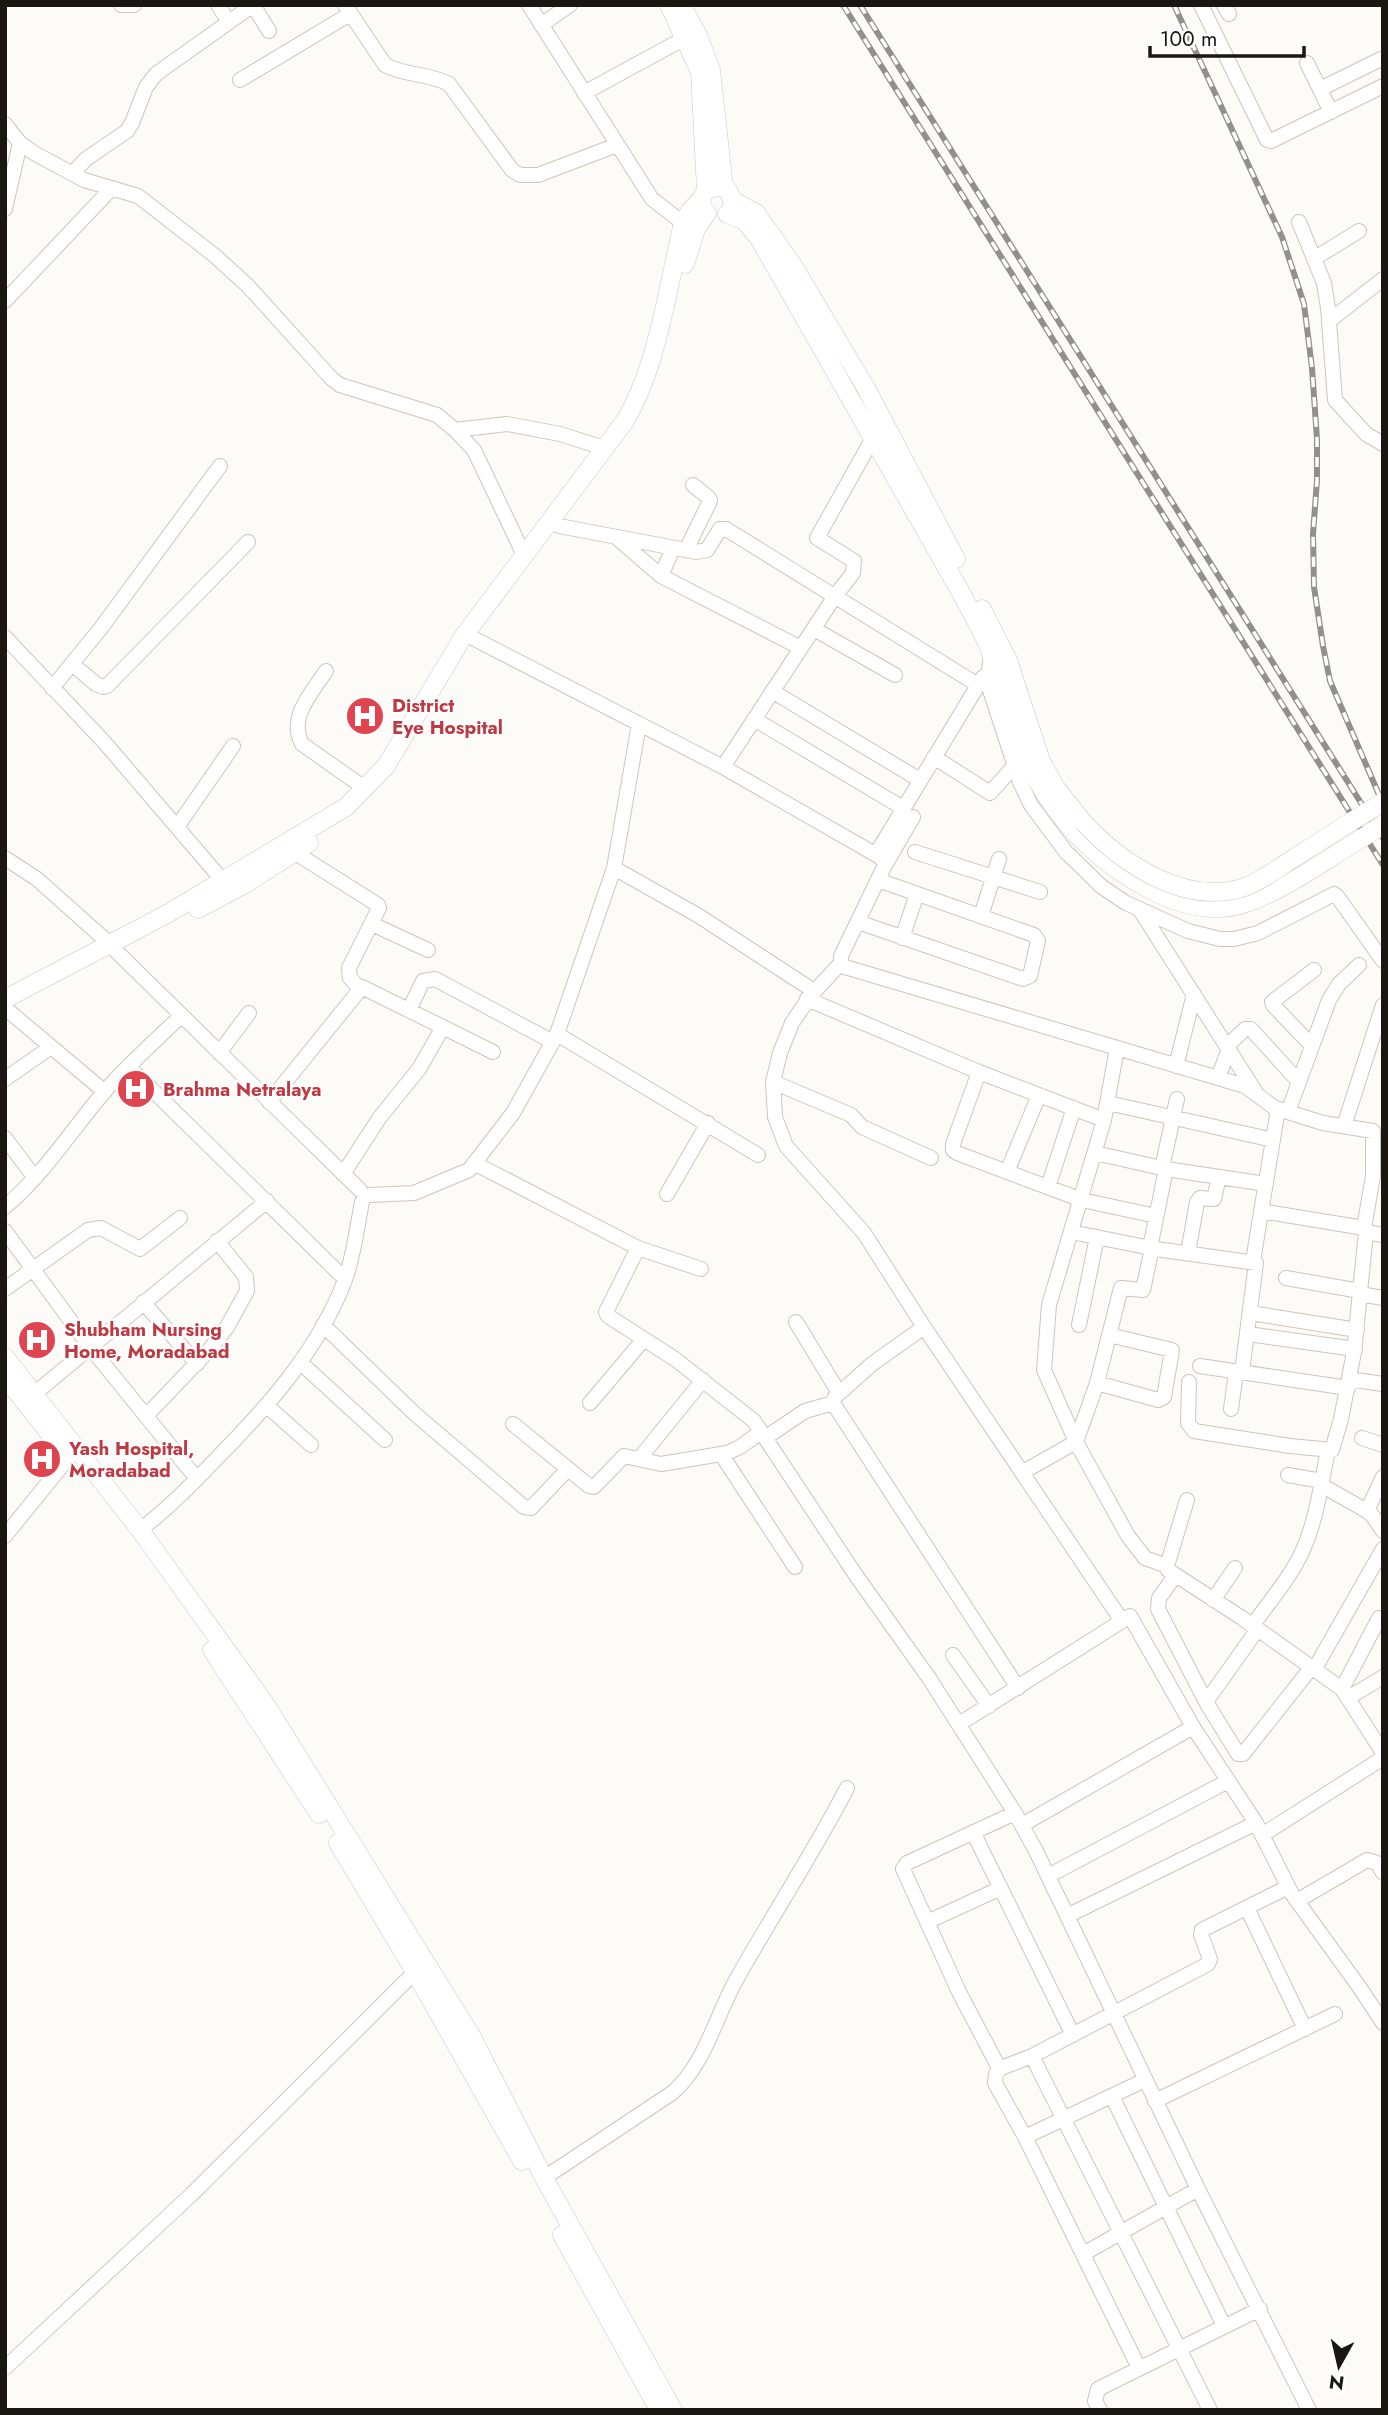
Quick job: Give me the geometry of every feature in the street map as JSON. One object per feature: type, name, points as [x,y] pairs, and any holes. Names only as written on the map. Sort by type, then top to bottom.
[{"type":"main road","points":[[6,1006],[113,948],[247,883],[357,812],[394,772],[470,638],[559,526],[640,415],[658,372],[690,246],[705,200],[700,72],[669,5]]},
{"type":"main road","points":[[681,5],[698,35],[710,70],[728,200],[717,217],[705,200]]},
{"type":"main road","points":[[113,948],[346,807],[386,766],[524,555],[636,402],[645,379],[683,223],[690,211],[705,200],[715,186],[760,240],[873,438],[931,527],[999,640],[1041,761],[1077,827],[1152,876],[1184,888],[1237,889],[1250,885],[1383,802]]},
{"type":"main road","points":[[728,200],[756,213],[794,267],[866,388],[960,591],[1040,788],[1121,874],[1155,893],[1190,906],[1231,907],[1249,902],[1300,876],[1383,825]]},
{"type":"main road","points":[[5,1357],[140,1530],[266,1705],[420,1967],[659,2410]]},
{"type":"main road","points":[[5,1377],[142,1548],[242,1694],[420,1967],[472,2037],[544,2178],[673,2410]]},
{"type":"street","points":[[121,5],[134,5]]},
{"type":"street","points":[[218,5],[229,22]]},
{"type":"street","points":[[72,174],[86,159],[127,131],[146,87],[156,74],[253,5],[269,31]]},
{"type":"street","points":[[529,5],[652,199],[683,223]]},
{"type":"street","points":[[541,25],[570,5]]},
{"type":"street","points":[[1201,5],[1265,138],[1271,141],[1383,86]]},
{"type":"street","points":[[240,80],[347,9],[385,65],[394,70],[439,78],[449,84],[512,170],[520,175],[538,175],[617,145]]},
{"type":"street","points":[[583,93],[685,38]]},
{"type":"street","points":[[1320,89],[1381,59]]},
{"type":"street","points":[[1307,63],[1331,112]]},
{"type":"street","points":[[5,124],[14,148],[5,209]]},
{"type":"street","points":[[14,148],[84,180],[138,197],[214,255],[248,286],[340,385],[437,415],[456,430],[474,450],[524,555]]},
{"type":"street","points":[[5,301],[112,188]]},
{"type":"street","points":[[1299,222],[1324,283],[1335,400],[1366,434],[1383,444]]},
{"type":"street","points":[[1315,258],[1359,231]]},
{"type":"street","points":[[1329,321],[1383,279]]},
{"type":"street","points":[[456,430],[506,424],[547,431],[604,449]]},
{"type":"street","points":[[723,766],[853,573],[854,561],[817,538],[873,438]]},
{"type":"street","points":[[52,688],[101,628],[220,466]]},
{"type":"street","points":[[661,576],[709,502],[709,498],[693,485]]},
{"type":"street","points":[[559,526],[702,552],[720,528],[726,528],[978,685]]},
{"type":"street","points":[[614,536],[661,576],[801,648]]},
{"type":"street","points":[[72,664],[96,684],[107,686],[248,542]]},
{"type":"street","points":[[814,629],[895,675]]},
{"type":"street","points":[[5,637],[105,743],[223,881]]},
{"type":"street","points":[[470,638],[723,766],[876,854],[885,862],[881,874]]},
{"type":"street","points":[[990,661],[920,780],[881,874],[841,956],[841,963],[811,995],[792,1023],[780,1053],[773,1082],[775,1116],[786,1146],[864,1233],[1122,1621]]},
{"type":"street","points":[[990,661],[987,681],[1031,805],[1066,852],[1102,887],[1140,909],[1188,931],[1206,937],[1234,939],[1258,933],[1334,894],[1383,961]]},
{"type":"street","points":[[326,671],[298,714],[297,734],[302,744],[366,789]]},
{"type":"street","points":[[772,691],[920,780]]},
{"type":"street","points":[[754,719],[908,813]]},
{"type":"street","points":[[5,858],[37,879],[113,948],[364,1195],[414,1193],[469,1170],[513,1113],[555,1038],[614,868],[639,724]]},
{"type":"street","points":[[177,827],[233,746]]},
{"type":"street","points":[[934,757],[990,793],[1015,765]]},
{"type":"street","points":[[876,854],[908,813]]},
{"type":"street","points":[[294,852],[378,905],[379,912],[349,968],[350,978],[359,988]]},
{"type":"street","points":[[915,852],[1040,892]]},
{"type":"street","points":[[981,916],[999,859]]},
{"type":"street","points":[[614,868],[699,916],[811,995],[979,1072],[1104,1120]]},
{"type":"street","points":[[858,922],[1023,979],[1030,976],[1037,937],[918,894],[881,874]]},
{"type":"street","points":[[902,937],[918,894]]},
{"type":"street","points":[[1140,909],[1256,1093]]},
{"type":"street","points":[[373,924],[428,950]]},
{"type":"street","points":[[841,963],[845,967],[1245,1086],[1283,1111],[1324,1123],[1376,1128],[1377,1196],[1365,1230],[1355,1349],[1334,1447],[1328,1450],[1194,1431],[1188,1423],[1189,1382]]},
{"type":"street","points":[[1253,1261],[1273,1140],[1283,1111],[1299,1082],[1333,991],[1359,965]]},
{"type":"street","points":[[1312,1046],[1272,1002],[1314,970]]},
{"type":"street","points":[[409,1010],[423,981],[435,979],[555,1038],[708,1123],[758,1155]]},
{"type":"street","points":[[269,1102],[359,988],[365,987],[493,1052]]},
{"type":"street","points":[[1175,1066],[1194,994]]},
{"type":"street","points":[[1344,1126],[1383,1005]]},
{"type":"street","points":[[6,1006],[104,1092]]},
{"type":"street","points":[[219,1053],[249,1013]]},
{"type":"street","points":[[5,1206],[35,1178],[128,1066],[181,1016]]},
{"type":"street","points":[[343,1174],[380,1117],[419,1069],[443,1027]]},
{"type":"street","points":[[1218,1078],[1228,1047],[1245,1029],[1251,1029],[1299,1082]]},
{"type":"street","points":[[5,1079],[51,1047]]},
{"type":"street","points":[[1067,1916],[1259,1829],[1383,1756],[1345,1694],[1171,1571],[1145,1558],[1128,1536],[1076,1441],[1044,1370],[1049,1305],[1104,1120],[1117,1048]]},
{"type":"street","points":[[128,1066],[345,1279]]},
{"type":"street","points":[[979,1072],[953,1150],[1082,1200],[1156,1216]]},
{"type":"street","points":[[773,1082],[851,1115],[862,1127],[931,1158]]},
{"type":"street","points":[[1007,1172],[1039,1095]]},
{"type":"street","points":[[1023,1472],[1076,1441],[1097,1383],[1121,1288],[1124,1286],[1143,1290],[1178,1099]]},
{"type":"street","points":[[1108,1103],[1273,1140]]},
{"type":"street","points":[[1048,1187],[1074,1108]]},
{"type":"street","points":[[667,1194],[708,1123]]},
{"type":"street","points":[[5,1138],[35,1178]]},
{"type":"street","points":[[1095,1153],[1164,1168],[1266,1184]]},
{"type":"street","points":[[474,1164],[638,1248],[701,1269]]},
{"type":"street","points":[[1188,1254],[1197,1202],[1200,1198],[1214,1199],[1219,1177]]},
{"type":"street","points":[[140,1530],[197,1479],[267,1406],[301,1363],[345,1279],[364,1195]]},
{"type":"street","points":[[34,1394],[267,1201]]},
{"type":"street","points":[[1261,1211],[1383,1235]]},
{"type":"street","points":[[5,1289],[88,1230],[101,1228],[140,1249],[180,1218]]},
{"type":"street","points":[[5,1231],[90,1347],[197,1479]]},
{"type":"street","points":[[1071,1232],[1188,1254],[1253,1261],[1257,1266],[1248,1334],[1231,1409]]},
{"type":"street","points":[[1079,1325],[1097,1237]]},
{"type":"street","points":[[146,1416],[197,1364],[226,1327],[247,1291],[246,1277],[217,1241]]},
{"type":"street","points":[[638,1248],[606,1312],[608,1316],[703,1380],[749,1416],[959,1724],[1019,1819],[1198,2189],[1309,2410]]},
{"type":"street","points":[[1286,1278],[1383,1298]]},
{"type":"street","points":[[143,1302],[197,1364]]},
{"type":"street","points":[[1251,1313],[1357,1330]]},
{"type":"street","points":[[796,1322],[836,1398],[1018,1688]]},
{"type":"street","points":[[323,1325],[415,1414],[524,1507],[531,1508],[568,1469]]},
{"type":"street","points":[[513,1424],[589,1486],[594,1487],[620,1458],[628,1455],[661,1464],[734,1450],[805,1411],[836,1398],[872,1364],[924,1327]]},
{"type":"street","points":[[1248,1334],[1355,1349]]},
{"type":"street","points":[[1097,1383],[1158,1400],[1164,1397],[1172,1350],[1109,1335]]},
{"type":"street","points":[[590,1403],[644,1339]]},
{"type":"street","points":[[301,1363],[385,1440]]},
{"type":"street","points":[[1200,1366],[1348,1383],[1383,1384]]},
{"type":"street","points":[[639,1460],[703,1380]]},
{"type":"street","points":[[267,1406],[311,1445]]},
{"type":"street","points":[[1362,1438],[1383,1445]]},
{"type":"street","points":[[1206,1702],[1295,1566],[1314,1520],[1328,1450]]},
{"type":"street","points":[[721,1454],[795,1567]]},
{"type":"street","points":[[5,1536],[69,1457]]},
{"type":"street","points":[[1288,1475],[1322,1483],[1373,1515],[1383,1531]]},
{"type":"street","points":[[1367,1511],[1383,1477]]},
{"type":"street","points":[[1187,1500],[1171,1571],[1157,1605],[1206,1702],[1238,1754],[1244,1754],[1312,1669],[1383,1549]]},
{"type":"street","points":[[1213,1600],[1235,1568]]},
{"type":"street","points":[[959,1724],[1130,1616],[1193,1727],[1259,1829],[1288,1887],[1383,2023]]},
{"type":"street","points":[[1345,1694],[1379,1618]]},
{"type":"street","points":[[953,1655],[989,1706]]},
{"type":"street","points":[[1345,1694],[1383,1677]]},
{"type":"street","points":[[1001,2068],[966,2004],[904,1873],[904,1866],[973,1832],[1019,1819],[1193,1727]]},
{"type":"street","points":[[1048,1876],[1228,1781]]},
{"type":"street","points":[[544,2178],[672,2093],[689,2076],[732,1988],[795,1877],[830,1822],[847,1788]]},
{"type":"street","points":[[973,1832],[1073,2035]]},
{"type":"street","points":[[1297,1901],[1367,1860],[1377,1863],[1383,1873]]},
{"type":"street","points":[[1139,2368],[1025,2137],[995,2083],[996,2074],[1001,2068],[1032,2056],[1208,1964],[1210,1959],[1201,1936],[1202,1930],[1288,1887]]},
{"type":"street","points":[[927,1922],[1001,1888]]},
{"type":"street","points":[[1247,1908],[1305,2029]]},
{"type":"street","points":[[5,2368],[191,2195],[420,1967]]},
{"type":"street","points":[[1156,2101],[1335,2014]]},
{"type":"street","points":[[1032,2056],[1210,2410]]},
{"type":"street","points":[[1025,2137],[1145,2080]]},
{"type":"street","points":[[1112,2096],[1224,2326]]},
{"type":"street","points":[[1083,2254],[1198,2189]]},
{"type":"street","points":[[1100,2410],[1095,2394],[1098,2389],[1260,2309]]},
{"type":"railway","points":[[843,5],[1383,865]]},
{"type":"railway","points":[[860,5],[1383,838]]},
{"type":"railway","points":[[1174,5],[1282,237],[1304,304],[1317,439],[1314,587],[1323,646],[1330,681],[1383,804]]},
{"type":"place","name":"District Eye Hospital","points":[[365,716]]},
{"type":"place","name":"Brahma Netralaya","points":[[136,1089]]},
{"type":"place","name":"Shubham Nursing Home, Moradabad","points":[[37,1340]]},
{"type":"place","name":"Yash Hospital, Moradabad","points":[[42,1459]]}]
